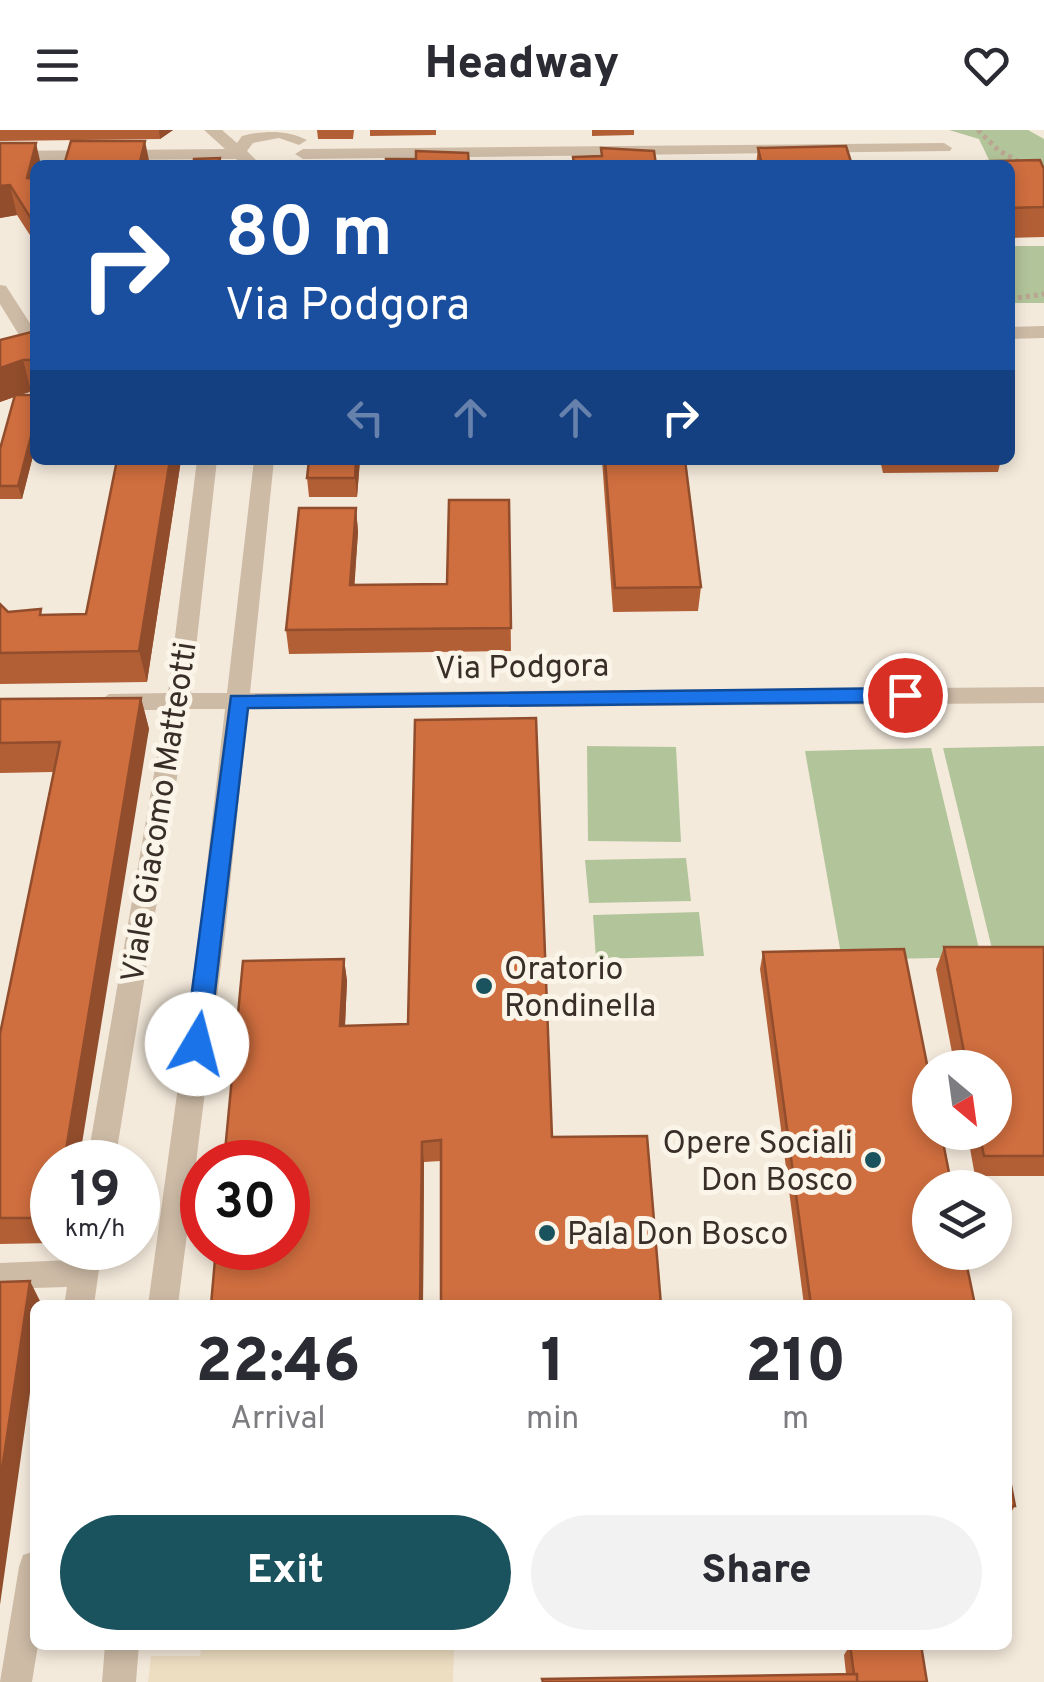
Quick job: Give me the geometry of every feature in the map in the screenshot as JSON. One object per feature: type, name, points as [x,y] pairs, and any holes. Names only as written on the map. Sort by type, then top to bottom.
[{"type":"street","points":[[212,130],[245,153]]},
{"type":"street","points":[[0,156],[245,153],[280,133],[296,152],[944,148]]},
{"type":"street","points":[[0,290],[29,346]]},
{"type":"street","points":[[1015,333],[1044,332]]},
{"type":"street","name":"Viale Giacomo Matteotti","points":[[105,1140],[178,702],[206,465]]},
{"type":"street","name":"Viale Giacomo Matteotti","points":[[164,1300],[263,465]]},
{"type":"street","name":"Via Podgora","points":[[94,702],[1044,694]]},
{"type":"street","points":[[0,1276],[32,1270]]},
{"type":"street","points":[[81,1300],[85,1270]]},
{"type":"street","points":[[15,1682],[30,1628]]},
{"type":"street","points":[[119,1682],[122,1650]]},
{"type":"path","points":[[978,130],[998,150],[1032,169]]},
{"type":"path","points":[[1015,298],[1044,294]]},
{"type":"green space","points":[[949,130],[1028,130],[1044,139],[1044,195],[1015,169],[1015,160],[989,160],[979,139]]},
{"type":"green space","points":[[1015,246],[1044,246],[1044,303],[1015,303]]},
{"type":"green space","points":[[587,746],[676,747],[681,842],[588,841]]},
{"type":"green space","points":[[1044,746],[1044,955],[994,957],[943,748]]},
{"type":"green space","points":[[931,748],[981,957],[842,960],[805,751]]},
{"type":"green space","points":[[686,858],[691,901],[589,903],[585,860]]},
{"type":"green space","points":[[699,912],[704,956],[596,959],[593,915]]},
{"type":"shaded area","points":[[201,1650],[454,1650],[453,1682],[148,1682],[151,1656],[200,1656]]},
{"type":"building","points":[[71,141],[145,141],[140,160],[65,160]]},
{"type":"building","points":[[0,143],[36,143],[27,178],[30,217],[10,185],[0,186]]},
{"type":"building","points":[[846,146],[850,160],[761,160],[758,148]]},
{"type":"building","points":[[601,148],[654,151],[655,160],[573,157],[602,156]]},
{"type":"building","points":[[416,151],[468,153],[469,160],[386,160],[416,159]]},
{"type":"building","points":[[1040,160],[1044,169],[1044,207],[1015,208],[1015,161]]},
{"type":"building","points":[[30,332],[30,360],[0,368],[0,340]]},
{"type":"building","points":[[15,395],[30,395],[30,440],[18,486],[0,486],[0,449]]},
{"type":"building","points":[[116,465],[169,465],[139,651],[0,653],[0,604],[8,612],[41,609],[40,615],[86,614]]},
{"type":"building","points":[[308,465],[356,465],[355,478],[307,478]]},
{"type":"building","points":[[605,465],[686,465],[701,587],[615,588]]},
{"type":"building","points":[[449,500],[509,500],[511,628],[286,630],[299,508],[356,508],[350,585],[447,584]]},
{"type":"building","points":[[141,698],[68,1140],[30,1140],[30,1218],[0,1218],[0,1034],[60,742],[0,743],[0,699]]},
{"type":"building","points":[[536,718],[552,1137],[647,1136],[661,1300],[441,1300],[441,1140],[422,1142],[420,1300],[211,1300],[214,1270],[310,1270],[310,1140],[226,1140],[243,961],[344,959],[340,1026],[408,1024],[415,720]]},
{"type":"building","points":[[944,947],[1044,947],[1044,1156],[984,1156],[983,1150],[1012,1150],[1012,1050],[964,1050]]},
{"type":"building","points":[[904,949],[924,1050],[912,1050],[912,1150],[945,1150],[948,1170],[912,1170],[912,1270],[968,1270],[974,1300],[810,1300],[763,952]]},
{"type":"building","points":[[30,1281],[0,1483],[0,1282]]},
{"type":"building","points":[[851,1650],[922,1650],[927,1682],[857,1682]]},
{"type":"building","points":[[857,1674],[857,1682],[542,1679]]},
{"type":"place","name":"Oratorio Rondinella","points":[[484,986]]},
{"type":"place","name":"Opere Sociali Don Bosco","points":[[873,1160]]},
{"type":"place","name":"Pala Don Bosco","points":[[547,1233]]},
{"type":"route","points":[[197,1044],[238,701],[905,695]]}]
